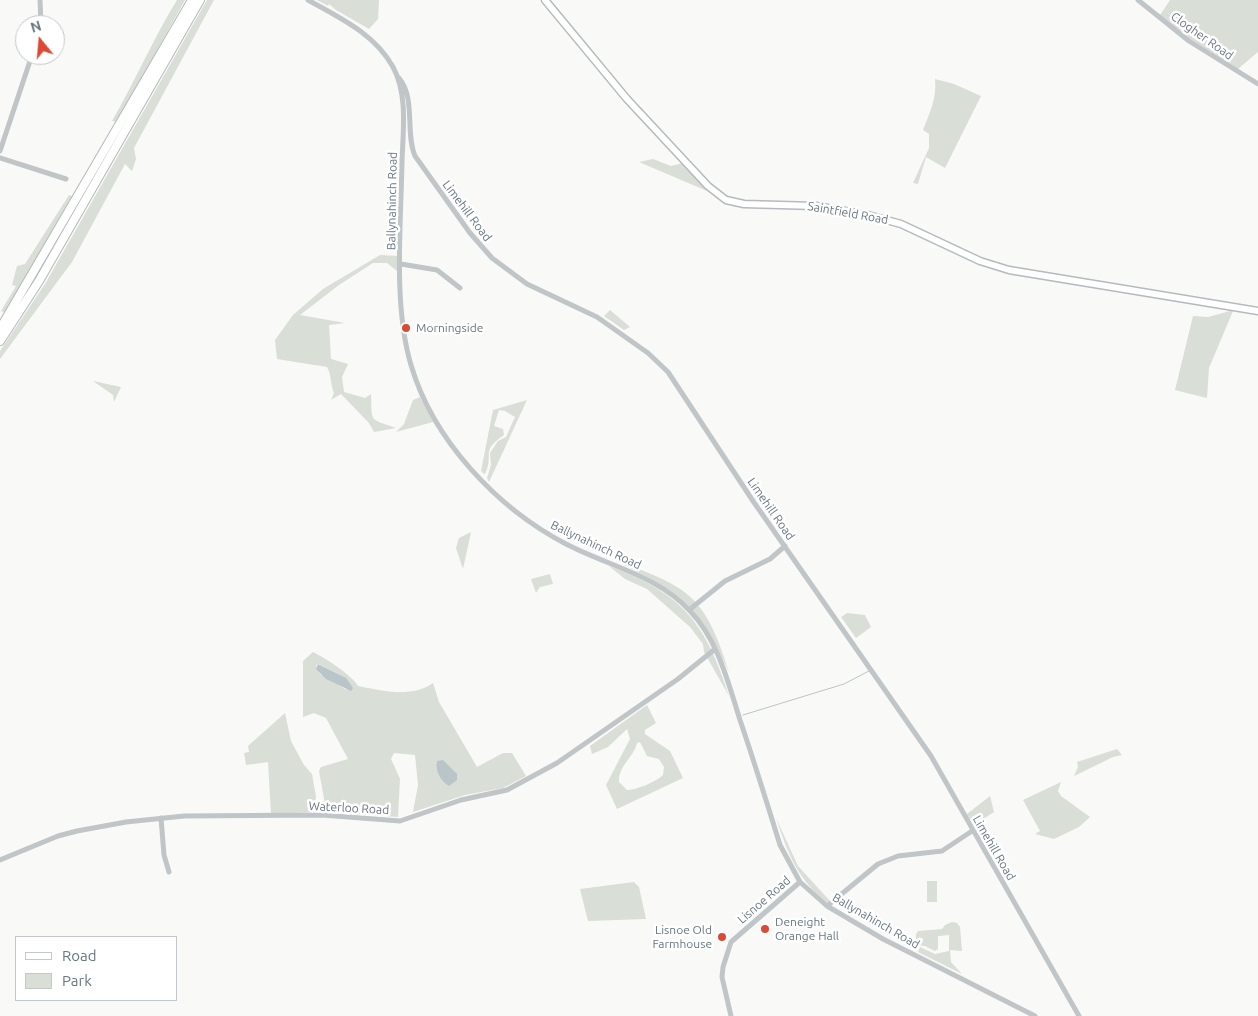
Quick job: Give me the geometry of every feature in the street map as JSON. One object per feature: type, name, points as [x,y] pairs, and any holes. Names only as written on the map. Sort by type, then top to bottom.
[{"type":"highway","points":[[0,329],[192,0]]},
{"type":"highway","points":[[0,341],[38,281],[200,0]]},
{"type":"main road","name":"Saintfield Road","points":[[545,0],[627,100],[708,186],[726,200],[744,204],[816,206],[868,214],[901,224],[980,261],[1009,270],[1258,311]]},
{"type":"street","points":[[40,0],[41,15]]},
{"type":"street","name":"Ballynahinch Road","points":[[308,0],[365,33],[389,60],[397,78],[401,96],[403,123],[401,264],[403,322],[412,368],[430,410],[461,456],[510,506],[542,530],[567,544],[659,586],[689,610],[715,649],[780,845],[800,882],[827,906],[884,939],[1035,1016]]},
{"type":"street","name":"Clogher Road","points":[[1138,0],[1190,41],[1258,84]]},
{"type":"street","points":[[0,151],[29,65]]},
{"type":"street","name":"Limehill Road","points":[[397,78],[401,80],[406,93],[411,143],[415,156],[470,234],[492,258],[527,284],[586,310],[661,364],[922,742],[1079,1016]]},
{"type":"street","points":[[0,158],[66,179]]},
{"type":"street","points":[[401,264],[437,270],[460,288]]},
{"type":"street","points":[[689,610],[726,581],[770,560],[785,546]]},
{"type":"street","name":"Waterloo Road","points":[[0,860],[58,836],[126,822],[184,816],[322,815],[400,821],[461,800],[507,790],[557,763],[587,744],[715,649]]},
{"type":"street","points":[[161,818],[164,855],[169,872]]},
{"type":"street","points":[[827,906],[878,864],[898,856],[942,851],[972,830]]},
{"type":"street","name":"Lisnoe Road","points":[[731,1016],[722,977],[722,967],[731,942],[800,882]]},
{"type":"green space","points":[[177,0],[185,0],[117,122],[112,121],[160,30]]},
{"type":"green space","points":[[207,0],[214,0],[134,148],[136,159],[132,171],[125,164],[72,262],[0,359],[0,351],[45,284]]},
{"type":"green space","points":[[317,0],[379,0],[378,19],[369,29],[329,4],[328,6]]},
{"type":"green space","points":[[1170,0],[1258,0],[1258,52],[1238,69],[1192,40],[1160,15]]},
{"type":"green space","points":[[935,79],[954,84],[981,96],[945,168],[926,157],[918,184],[913,183],[929,148],[929,134],[923,130],[934,99]]},
{"type":"green space","points":[[653,159],[671,166],[683,163],[707,191],[639,162]]},
{"type":"green space","points":[[69,195],[72,196],[5,313],[1,311],[16,286],[12,285],[17,266],[25,264]]},
{"type":"green space","points":[[380,255],[397,256],[397,271],[387,263],[373,263],[339,285],[300,315],[345,323],[329,325],[331,359],[348,364],[342,377],[344,392],[365,398],[371,394],[372,415],[376,421],[396,428],[374,432],[369,423],[341,394],[331,400],[334,393],[327,367],[277,359],[275,340],[293,315],[323,289]]},
{"type":"green space","points":[[610,310],[630,327],[624,330],[604,316]]},
{"type":"green space","points":[[1233,311],[1209,368],[1207,398],[1175,390],[1193,316],[1208,317]]},
{"type":"green space","points":[[93,381],[121,387],[114,402],[113,395]]},
{"type":"green space","points":[[420,397],[433,422],[396,432],[404,424],[413,400]]},
{"type":"green space","points":[[527,400],[489,482],[487,478],[491,465],[490,453],[498,441],[506,437],[515,417],[499,410],[494,426],[503,429],[504,435],[492,445],[489,453],[488,467],[485,474],[481,471],[493,410]]},
{"type":"green space","points":[[471,532],[463,569],[456,548],[459,538]]},
{"type":"green space","points":[[612,559],[658,577],[689,596],[701,608],[711,625],[729,672],[707,630],[684,602],[654,581]]},
{"type":"green space","points":[[609,566],[655,587],[688,614],[711,649],[729,696],[704,652],[703,644],[690,627],[647,589],[625,579]]},
{"type":"green space","points":[[550,574],[553,584],[540,587],[536,593],[531,579]]},
{"type":"green space","points":[[847,613],[865,615],[871,627],[856,638],[841,617]]},
{"type":"green space","points":[[313,652],[331,662],[358,686],[377,690],[407,692],[425,688],[433,683],[439,702],[477,767],[503,753],[512,753],[526,776],[503,788],[465,795],[413,812],[418,785],[415,755],[394,753],[391,759],[400,779],[398,817],[329,812],[325,804],[319,771],[321,767],[348,759],[326,718],[314,713],[303,717],[303,661]],"holes":[[[319,664],[340,675],[347,690],[320,674],[316,665]]]},
{"type":"green space","points":[[647,705],[656,723],[645,730],[645,734],[670,751],[683,778],[617,809],[606,785],[630,739],[627,729],[608,747],[592,754],[590,746]],"holes":[[[640,742],[647,756],[659,759],[664,767],[663,775],[646,785],[627,790],[619,782],[619,776],[637,743]]]},
{"type":"green space","points":[[285,713],[291,741],[304,765],[312,774],[316,797],[313,812],[271,814],[268,762],[246,765],[244,753],[249,752],[248,746]]},
{"type":"green space","points":[[1117,749],[1122,755],[1113,757],[1074,776],[1078,767],[1077,762]]},
{"type":"green space","points":[[1061,782],[1058,791],[1061,796],[1090,817],[1079,827],[1054,839],[1035,834],[1040,831],[1023,800]]},
{"type":"green space","points":[[990,796],[994,812],[974,825],[967,814]]},
{"type":"green space","points":[[776,818],[798,866],[830,901],[826,902],[816,893],[800,874],[789,853]]},
{"type":"green space","points":[[927,881],[937,881],[937,902],[927,902]]},
{"type":"green space","points":[[634,882],[639,887],[646,919],[588,921],[580,889]]},
{"type":"green space","points":[[952,922],[957,923],[960,927],[962,951],[950,950],[951,962],[962,974],[918,952],[920,947],[935,954],[949,951],[949,935],[938,936],[938,949],[935,951],[925,946],[916,945],[916,934],[918,931],[942,929],[945,925]]},
{"type":"shaded area","points":[[318,664],[346,678],[353,688],[351,691],[326,679],[316,669]]},
{"type":"shaded area","points":[[443,760],[457,774],[457,780],[449,786],[443,782],[437,769],[437,761]]},
{"type":"waterway","points":[[743,715],[844,684],[869,671]]},
{"type":"place","name":"Morningside","points":[[406,328]]},
{"type":"place","name":"Deneight Orange Hall","points":[[765,929]]},
{"type":"place","name":"Lisnoe Old Farmhouse","points":[[722,937]]}]
